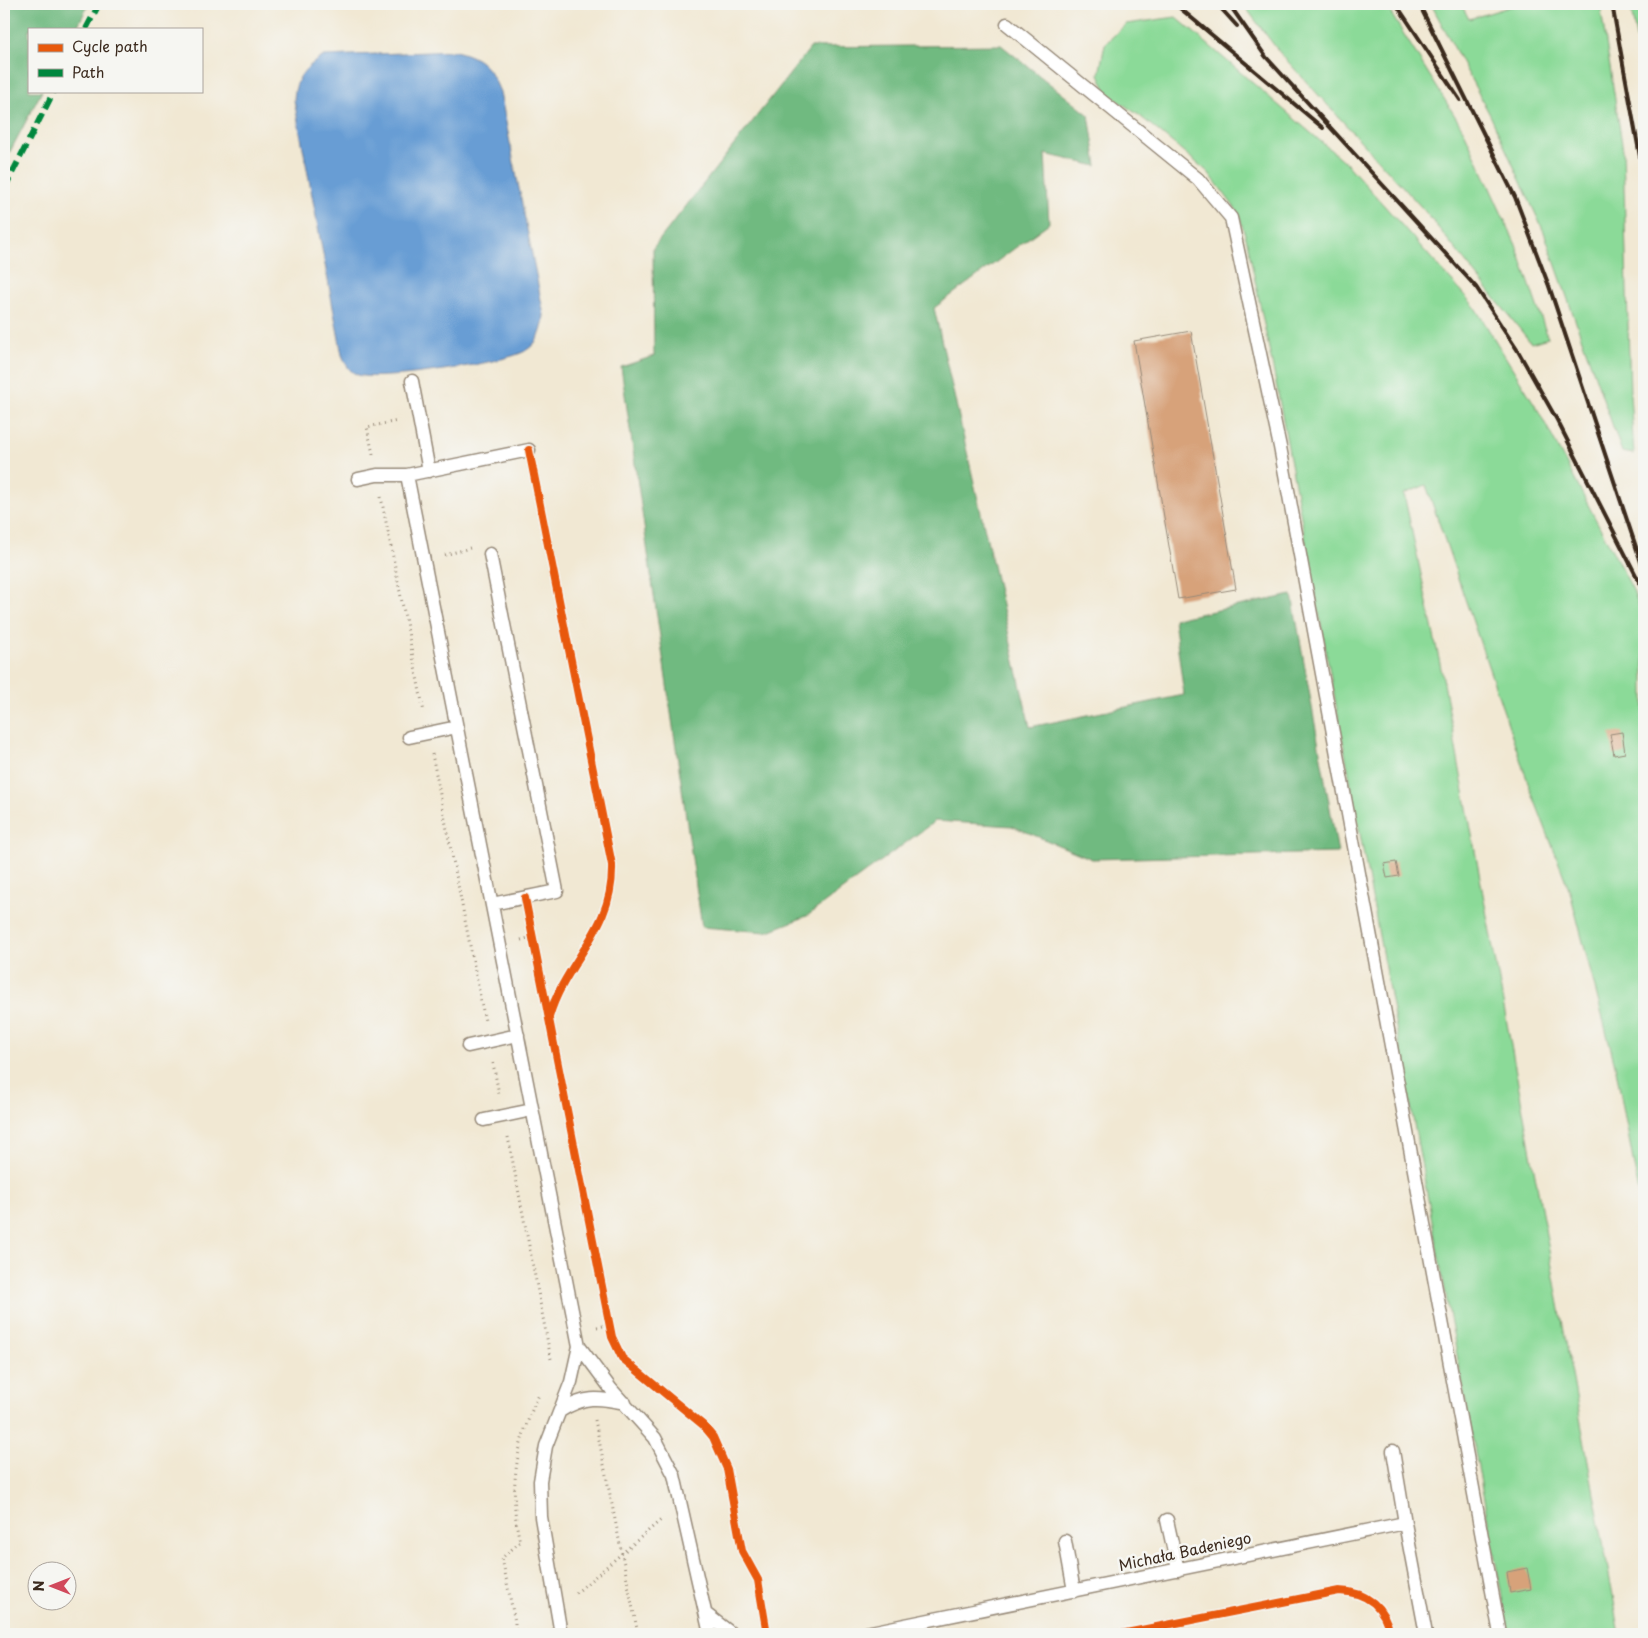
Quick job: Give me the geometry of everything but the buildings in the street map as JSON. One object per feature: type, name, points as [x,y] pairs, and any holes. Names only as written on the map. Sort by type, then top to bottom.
[{"type":"lane","points":[[1007,24],[1198,179],[1231,218],[1280,447],[1500,1634]]},
{"type":"lane","points":[[412,381],[429,471]]},
{"type":"lane","points":[[358,479],[377,475],[407,475],[529,450]]},
{"type":"lane","points":[[407,475],[579,1346],[571,1382],[546,1446],[540,1481],[541,1517],[561,1634]]},
{"type":"lane","points":[[490,554],[557,891],[492,904]]},
{"type":"lane","points":[[409,737],[457,728]]},
{"type":"lane","points":[[468,1046],[518,1035]]},
{"type":"lane","points":[[484,1120],[532,1110]]},
{"type":"lane","points":[[579,1346],[611,1389],[655,1438],[674,1474],[710,1634]]},
{"type":"lane","points":[[560,1411],[578,1400],[589,1398],[625,1403]]},
{"type":"lane","points":[[1393,1451],[1426,1634]]},
{"type":"lane","points":[[1167,1520],[1178,1570]]},
{"type":"lane","name":"Michała Badeniego","points":[[861,1634],[1405,1523]]},
{"type":"lane","points":[[1065,1541],[1074,1591]]},
{"type":"lane","points":[[706,1614],[732,1634]]},
{"type":"path","points":[[418,417],[367,427],[551,1361]]},
{"type":"path","points":[[515,1634],[515,1622],[502,1558],[520,1542],[514,1514],[517,1460],[525,1425],[544,1387]]},
{"type":"path","points":[[594,1415],[638,1634]]},
{"type":"path","points":[[570,1599],[666,1516]]},
{"type":"green space","points":[[4,4],[89,4],[77,28],[28,28],[28,92],[41,92],[4,163]]},
{"type":"green space","points":[[1243,4],[1385,4],[1463,129],[1516,245],[1548,338],[1531,343],[1423,209],[1280,53]]},
{"type":"green space","points":[[1431,4],[1461,4],[1469,19],[1519,4],[1600,4],[1623,150],[1630,394],[1634,454],[1622,452],[1544,232],[1490,115]]},
{"type":"green space","points":[[1630,4],[1644,4],[1644,82]]},
{"type":"green space","points":[[1176,17],[1347,164],[1474,306],[1537,408],[1633,590],[1644,620],[1644,1220],[1616,1069],[1570,892],[1530,788],[1426,485],[1404,494],[1443,678],[1620,1634],[1509,1634],[1277,388],[1247,241],[1238,212],[1208,172],[1140,116],[1108,94],[1099,74],[1105,44],[1126,24]]},
{"type":"green space","points":[[1001,45],[1089,115],[1097,166],[1045,154],[1049,223],[934,308],[1030,727],[1184,695],[1174,619],[1292,595],[1338,853],[1092,859],[1012,826],[935,821],[807,916],[766,932],[702,927],[621,367],[654,356],[653,248],[811,47]]},
{"type":"water","points":[[455,51],[472,57],[484,65],[493,76],[500,92],[544,315],[543,325],[534,344],[525,351],[513,356],[469,366],[416,374],[391,376],[358,375],[346,364],[342,355],[294,100],[296,85],[306,69],[324,56]]},
{"type":"railway","points":[[1175,4],[1323,128]]},
{"type":"railway","points":[[1217,4],[1237,26]]},
{"type":"railway","points":[[1229,4],[1266,57],[1476,287],[1518,351],[1557,420],[1644,591]]},
{"type":"railway","points":[[1396,4],[1460,100]]},
{"type":"railway","points":[[1419,4],[1515,197],[1549,286],[1644,571]]},
{"type":"railway","points":[[1612,4],[1643,173],[1644,216]]},
{"type":"railway","points":[[1644,270],[1641,330],[1644,418]]},
{"type":"marked path","points":[[87,28],[99,4]]},
{"type":"marked path","points":[[4,189],[53,92]]},
{"type":"cycle path","points":[[529,450],[612,865],[611,888],[605,908],[588,944],[566,978],[549,1017]]},
{"type":"cycle path","points":[[525,898],[612,1337],[622,1358],[703,1425],[713,1437],[727,1469],[742,1551],[758,1580],[767,1634]]},
{"type":"cycle path","points":[[1121,1634],[1339,1591],[1358,1594],[1373,1603],[1384,1616],[1390,1634]]}]
